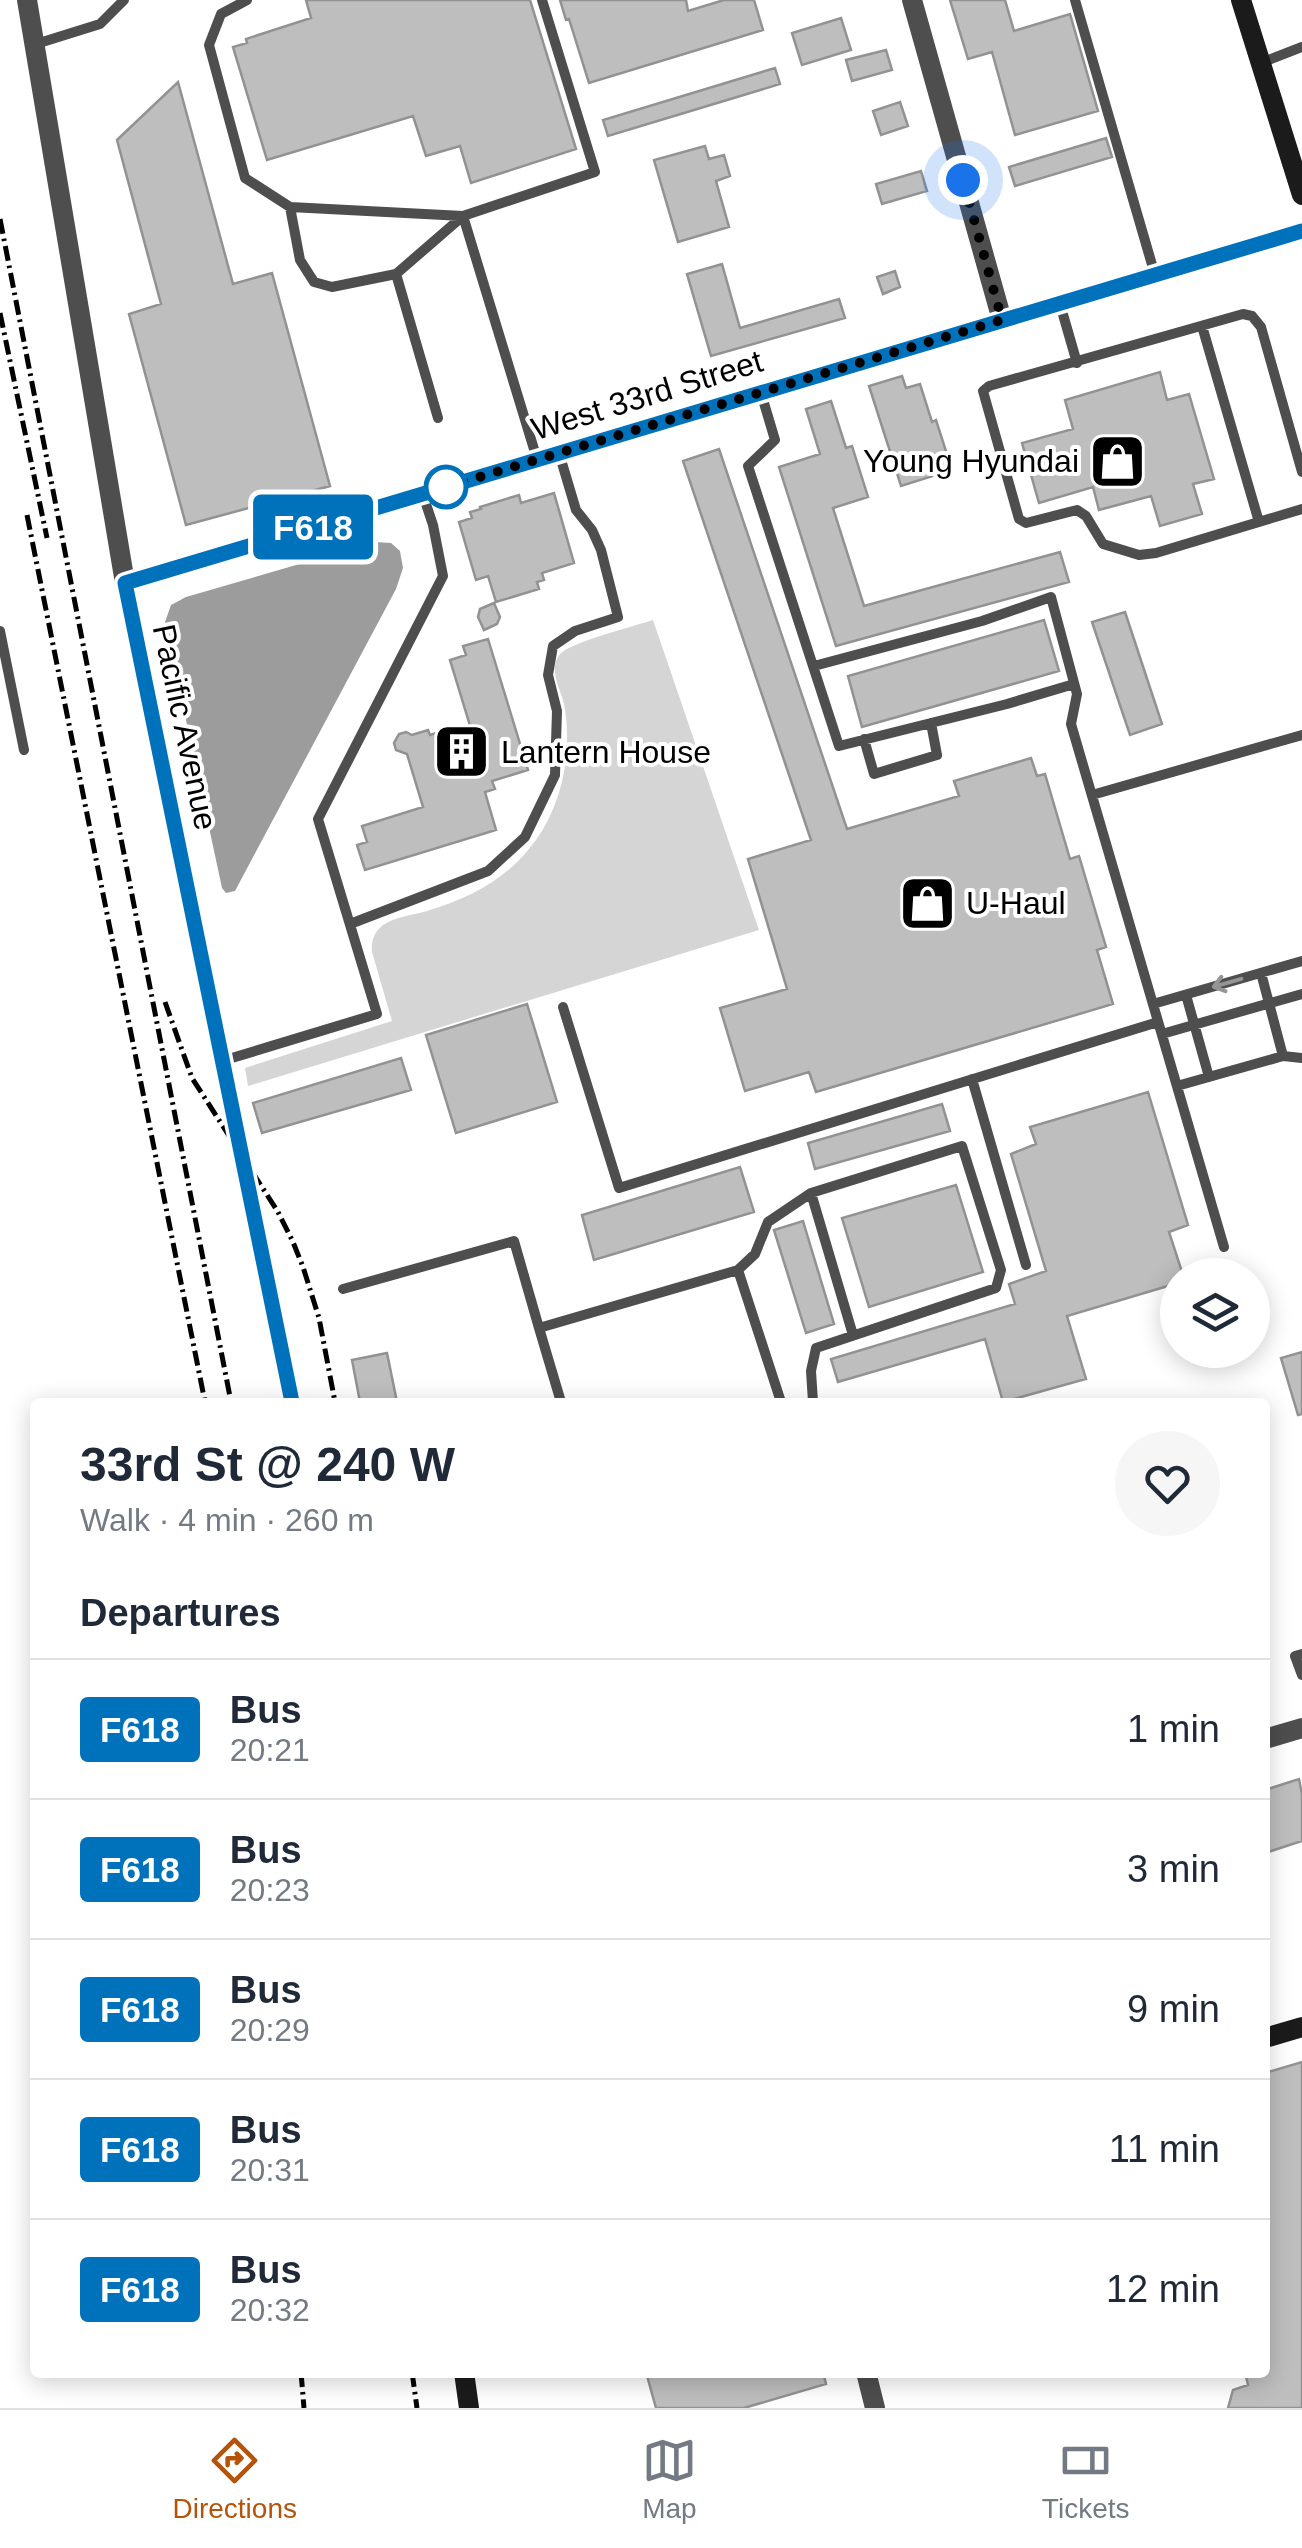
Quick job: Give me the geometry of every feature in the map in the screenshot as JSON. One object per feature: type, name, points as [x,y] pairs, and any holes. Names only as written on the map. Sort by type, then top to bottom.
[{"type":"main road","points":[[1241,0],[1302,195]]},
{"type":"main road","points":[[1270,2037],[1302,2027]]},
{"type":"main road","points":[[465,2378],[469,2408]]},
{"type":"street","name":"Pacific Avenue","points":[[28,0],[125,583],[291,1398]]},
{"type":"street","points":[[912,0],[1002,320]]},
{"type":"street","name":"West 33rd Street","points":[[125,583],[1302,231]]},
{"type":"street","points":[[1270,1738],[1302,1728]]},
{"type":"street","points":[[868,2378],[876,2408]]},
{"type":"lane","points":[[36,44],[100,24],[124,0]]},
{"type":"lane","points":[[247,0],[221,14],[209,45],[244,178],[290,207],[463,216],[595,172],[542,0]]},
{"type":"lane","points":[[1075,0],[1155,275]]},
{"type":"lane","points":[[1261,63],[1302,48]]},
{"type":"lane","points":[[290,207],[300,260],[314,282],[332,287],[396,274],[463,216]]},
{"type":"lane","points":[[463,216],[537,460]]},
{"type":"lane","points":[[396,274],[438,418]]},
{"type":"lane","points":[[1060,303],[1077,363]]},
{"type":"lane","points":[[1302,472],[1261,328],[1252,316],[1243,314],[989,386],[983,391],[1018,519],[1026,523],[1077,510],[1086,516],[1103,544],[1139,555],[1156,554],[1302,509]]},
{"type":"lane","points":[[1202,326],[1259,522]]},
{"type":"lane","points":[[760,392],[775,440],[748,466],[839,746],[1074,684]]},
{"type":"lane","points":[[350,924],[488,871],[526,837],[555,775],[556,711],[548,675],[553,646],[576,630],[618,618],[601,550],[576,510],[559,453]]},
{"type":"lane","points":[[222,1061],[377,1014],[318,819],[443,576],[422,494]]},
{"type":"lane","points":[[814,666],[982,621],[1051,597],[1077,694],[1071,724],[1224,1247]]},
{"type":"lane","points":[[0,631],[24,750]]},
{"type":"lane","points":[[864,740],[874,774],[937,755],[931,722]]},
{"type":"lane","points":[[1092,795],[1302,735]]},
{"type":"lane","points":[[1153,1004],[1302,961]]},
{"type":"lane","points":[[1260,973],[1283,1056]]},
{"type":"lane","points":[[1162,1034],[1302,994]]},
{"type":"lane","points":[[1186,995],[1209,1077]]},
{"type":"lane","points":[[563,1006],[620,1188],[1158,1022]]},
{"type":"lane","points":[[1176,1086],[1283,1056],[1302,1058]]},
{"type":"lane","points":[[972,1080],[1026,1264]]},
{"type":"lane","points":[[540,1328],[738,1270],[756,1254],[768,1222],[811,1194],[962,1146],[1001,1270],[996,1288],[816,1348],[811,1372],[813,1398]]},
{"type":"lane","points":[[811,1194],[854,1336]]},
{"type":"lane","points":[[343,1289],[514,1242],[559,1398]]},
{"type":"lane","points":[[738,1270],[780,1398]]},
{"type":"lane","points":[[1302,1654],[1295,1656],[1302,1675]]},
{"type":"shaded area","points":[[375,542],[391,543],[400,551],[403,568],[396,589],[235,891],[226,893],[165,622],[171,605],[186,597]]},
{"type":"shaded area","points":[[653,620],[759,930],[248,1086],[245,1068],[392,1021],[372,952],[375,934],[393,920],[442,906],[483,888],[529,849],[553,810],[565,765],[567,723],[555,672],[560,654],[577,644]]},
{"type":"building","points":[[306,0],[530,0],[576,149],[471,183],[460,146],[426,156],[413,116],[267,160],[233,47],[311,18]]},
{"type":"building","points":[[560,0],[686,0],[688,11],[724,0],[754,0],[763,30],[589,83]]},
{"type":"building","points":[[950,0],[1005,0],[1014,31],[1070,14],[1098,111],[1015,135],[992,52],[968,59]]},
{"type":"building","points":[[841,18],[851,50],[802,65],[792,33]]},
{"type":"building","points":[[886,50],[892,70],[852,81],[846,60]]},
{"type":"building","points":[[775,68],[780,84],[608,136],[603,120]]},
{"type":"building","points":[[178,82],[233,284],[272,273],[330,486],[186,525],[129,314],[161,304],[117,140]]},
{"type":"building","points":[[900,102],[908,126],[881,135],[873,111]]},
{"type":"building","points":[[1106,138],[1112,157],[1015,186],[1009,167]]},
{"type":"building","points":[[705,146],[709,159],[724,155],[730,176],[716,181],[729,227],[678,242],[654,160]]},
{"type":"building","points":[[921,171],[927,191],[882,204],[876,184]]},
{"type":"building","points":[[722,264],[740,328],[839,299],[845,318],[711,356],[687,274]]},
{"type":"building","points":[[895,271],[900,287],[883,294],[877,277]]},
{"type":"building","name":"Young Hyundai","points":[[1160,372],[1167,400],[1189,394],[1214,479],[1193,484],[1202,514],[1160,526],[1151,496],[1099,510],[1093,487],[1039,503],[1022,443],[1073,429],[1065,400]]},
{"type":"building","points":[[902,376],[906,388],[920,384],[952,470],[901,486],[869,386]]},
{"type":"building","points":[[831,401],[846,448],[852,446],[868,497],[833,508],[864,606],[1060,552],[1069,582],[836,646],[779,467],[820,454],[806,409]]},
{"type":"building","name":"U-Haul","points":[[719,449],[847,829],[959,796],[954,781],[1031,758],[1037,776],[1045,774],[1070,859],[1079,856],[1106,947],[1097,950],[1113,1004],[816,1092],[809,1072],[745,1091],[720,1008],[787,989],[748,859],[811,840],[683,461]]},
{"type":"building","points":[[554,493],[574,563],[542,573],[544,580],[537,582],[539,589],[496,602],[488,576],[476,580],[459,522],[472,518],[470,512],[480,507],[519,495],[521,503]]},
{"type":"building","points":[[494,603],[500,617],[497,624],[484,630],[478,617],[480,609]]},
{"type":"building","points":[[1125,612],[1162,724],[1130,735],[1092,622]]},
{"type":"building","points":[[1044,620],[1059,671],[862,727],[848,676]]},
{"type":"building","name":"Lantern House","points":[[488,639],[528,770],[492,781],[495,789],[485,792],[496,830],[365,870],[357,845],[367,842],[362,826],[423,807],[407,754],[396,750],[394,743],[399,734],[406,732],[412,735],[428,730],[430,735],[442,731],[444,738],[471,729],[450,660],[466,655],[463,646]]},
{"type":"building","points":[[527,1004],[557,1102],[456,1133],[426,1035]]},
{"type":"building","points":[[401,1058],[411,1090],[262,1133],[253,1103]]},
{"type":"building","points":[[1148,1092],[1188,1225],[1169,1232],[1177,1258],[1160,1258],[1160,1288],[1067,1316],[1086,1379],[1017,1398],[1002,1398],[985,1339],[838,1382],[831,1359],[1015,1304],[1009,1284],[1046,1271],[1011,1154],[1036,1144],[1030,1127]]},
{"type":"building","points":[[942,1104],[950,1131],[815,1169],[808,1143]]},
{"type":"building","points":[[740,1167],[754,1212],[594,1260],[582,1215]]},
{"type":"building","points":[[956,1185],[983,1272],[869,1307],[842,1218]]},
{"type":"building","points":[[803,1221],[834,1324],[806,1333],[774,1230]]},
{"type":"building","points":[[1302,1352],[1302,1414],[1298,1415],[1281,1358]]},
{"type":"building","points":[[387,1353],[396,1398],[359,1398],[352,1360]]},
{"type":"building","points":[[1299,1779],[1302,1841],[1270,1851],[1270,1788]]},
{"type":"building","points":[[1302,2062],[1302,2408],[1228,2408],[1233,2390],[1248,2385],[1246,2378],[1270,2378],[1270,2072]]},
{"type":"building","points":[[648,2378],[824,2378],[826,2384],[744,2408],[656,2408]]},
{"type":"railway","points":[[0,219],[230,1398]]},
{"type":"railway","points":[[0,313],[47,538]]},
{"type":"railway","points":[[27,515],[204,1398]]},
{"type":"railway","points":[[165,1002],[192,1078],[293,1242],[319,1318],[334,1398]]},
{"type":"railway","points":[[302,2378],[304,2408]]},
{"type":"railway","points":[[413,2378],[417,2408]]},
{"type":"bus line","name":"F618","points":[[291,1398],[125,583],[1302,231]]},
{"type":"place","name":"Young Hyundai","points":[[1118,461]]},
{"type":"place","name":"Lantern House","points":[[462,752]]},
{"type":"place","name":"U-Haul","points":[[927,903]]},
{"type":"route","points":[[446,487],[1002,320],[963,180]]}]
